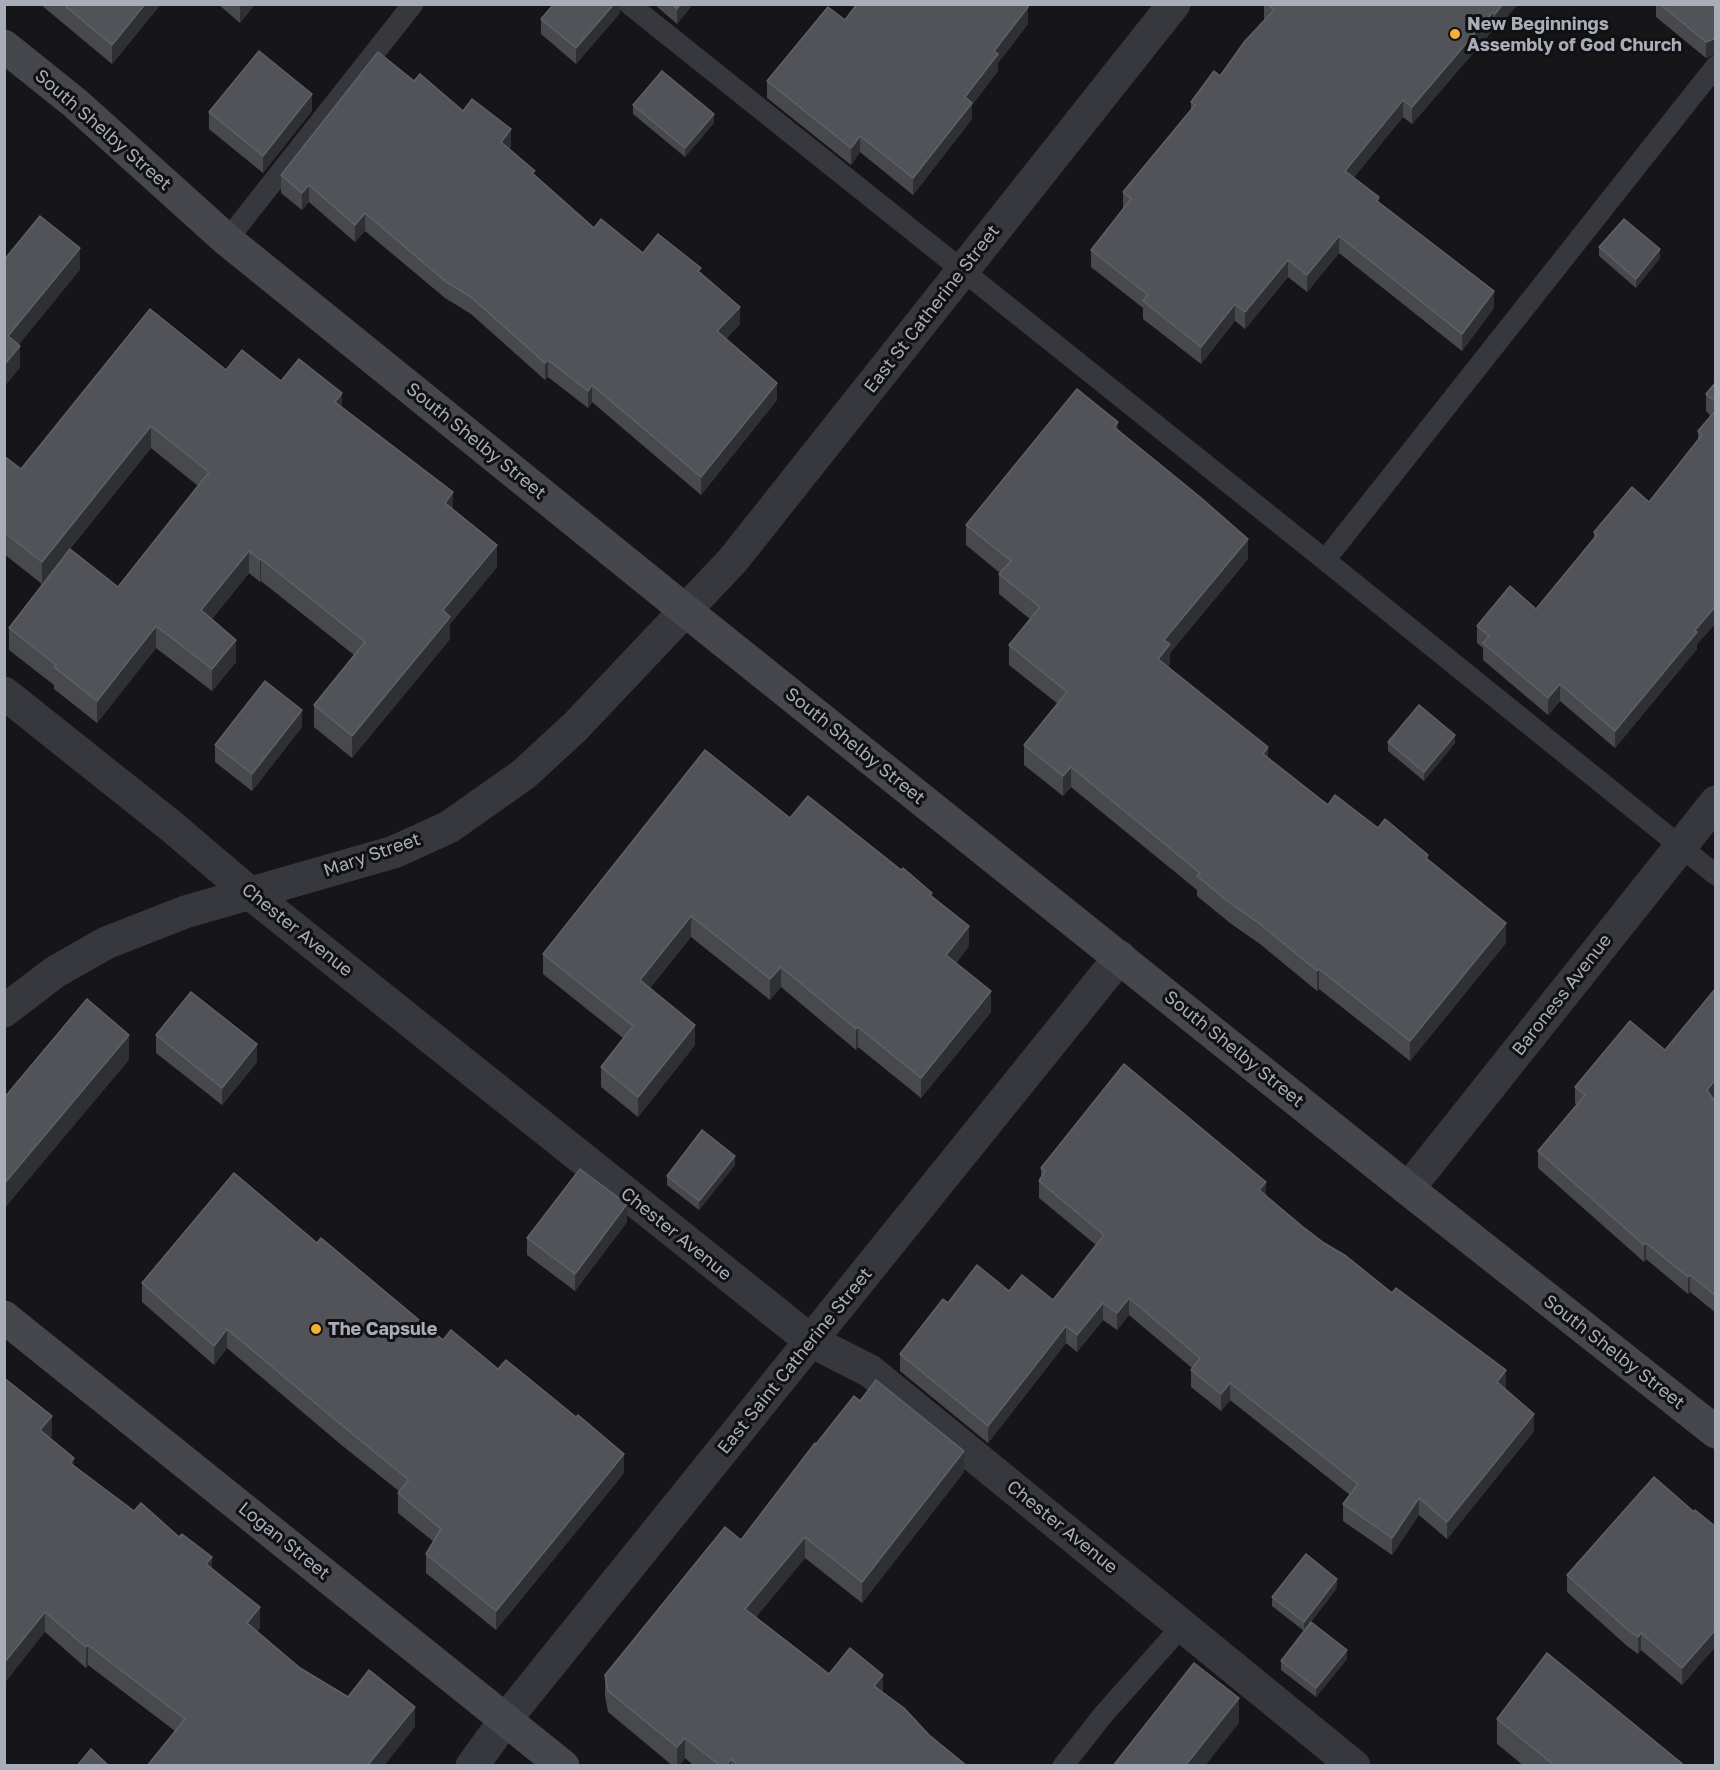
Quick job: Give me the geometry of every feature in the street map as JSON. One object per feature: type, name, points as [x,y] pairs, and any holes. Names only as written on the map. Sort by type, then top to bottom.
[{"type":"main road","name":"South Shelby Street","points":[[4,46],[75,103],[227,240],[1408,1189],[1716,1432]]},
{"type":"main road","name":"Logan Street","points":[[4,1317],[563,1766]]},
{"type":"street","name":"East St Catherine Street","points":[[686,611],[733,560],[1174,4]]},
{"type":"street","name":"Mary Street","points":[[4,1011],[55,972],[106,943],[185,912],[394,852],[448,827],[524,774],[575,727],[686,611]]},
{"type":"street","name":"Chester Avenue","points":[[4,693],[171,826],[251,894],[811,1341],[870,1371],[1354,1766]]},
{"type":"street","name":"Baroness Avenue","points":[[1408,1189],[1716,802]]},
{"type":"street","name":"East Saint Catherine Street","points":[[472,1766],[506,1719],[1120,957]]},
{"type":"lane","points":[[227,240],[413,4]]},
{"type":"lane","points":[[629,4],[1326,560],[1716,875]]},
{"type":"lane","points":[[1326,560],[1716,66]]},
{"type":"lane","points":[[1063,1766],[1103,1715],[1182,1626]]},
{"type":"building","points":[[63,4],[145,4],[112,45]]},
{"type":"building","points":[[554,4],[614,4],[576,48],[541,19]]},
{"type":"building","points":[[857,4],[1025,4],[1028,7],[994,51],[998,54],[965,97],[972,103],[913,178],[860,136],[851,148],[767,81],[828,7],[845,20]]},
{"type":"building","points":[[1268,4],[1503,4],[1495,14],[1493,12],[1412,107],[1403,100],[1345,171],[1379,197],[1377,201],[1494,291],[1462,334],[1339,236],[1307,275],[1288,260],[1245,312],[1235,304],[1201,347],[1143,301],[1148,295],[1091,250],[1131,199],[1123,192],[1195,105],[1191,102],[1214,71],[1220,76],[1245,41],[1274,10]]},
{"type":"building","points":[[1660,4],[1716,4],[1716,38],[1706,42]]},
{"type":"building","points":[[259,51],[312,94],[263,156],[209,112]]},
{"type":"building","points":[[378,52],[414,81],[420,74],[463,111],[472,99],[511,129],[501,142],[594,228],[601,219],[643,253],[658,234],[701,268],[698,271],[740,307],[717,331],[777,383],[701,477],[592,385],[588,391],[548,360],[545,363],[471,297],[445,281],[365,213],[355,225],[309,185],[302,193],[281,175]]},
{"type":"building","points":[[662,71],[714,114],[685,148],[633,105]]},
{"type":"building","points":[[40,216],[80,248],[8,336],[20,346],[4,365],[4,260]]},
{"type":"building","points":[[1624,219],[1660,249],[1636,279],[1599,247]]},
{"type":"building","points":[[150,309],[226,370],[242,350],[281,381],[299,359],[342,393],[335,402],[453,492],[445,503],[497,545],[443,610],[450,617],[352,736],[314,705],[365,642],[249,551],[201,610],[236,640],[212,669],[156,626],[97,701],[9,628],[70,549],[118,587],[209,472],[151,426],[42,562],[4,532],[4,456],[21,469]]},
{"type":"building","points":[[1716,382],[1716,402],[1706,394]]},
{"type":"building","points":[[1077,389],[1118,422],[1114,427],[1248,539],[1164,640],[1170,644],[1158,659],[1268,747],[1263,754],[1328,805],[1335,795],[1378,828],[1385,819],[1428,855],[1426,858],[1506,923],[1410,1041],[1230,903],[1197,876],[1200,873],[1071,767],[1063,776],[1024,745],[1067,692],[1009,645],[1040,607],[999,574],[1011,561],[966,525]]},
{"type":"building","points":[[1716,410],[1716,606],[1615,731],[1560,684],[1548,698],[1483,643],[1489,636],[1477,626],[1510,586],[1536,609],[1597,535],[1594,532],[1632,487],[1649,502],[1702,435],[1698,431]]},
{"type":"building","points":[[265,681],[302,710],[252,774],[215,745]]},
{"type":"building","points":[[1419,705],[1455,735],[1424,772],[1388,742]]},
{"type":"building","points":[[705,750],[790,818],[808,796],[901,870],[903,868],[932,893],[930,895],[969,926],[946,955],[991,991],[921,1078],[858,1027],[856,1029],[781,967],[770,979],[691,916],[640,980],[695,1025],[638,1097],[601,1067],[633,1026],[543,954]]},
{"type":"building","points":[[1716,988],[1716,1079],[1707,1090],[1716,1103],[1716,1296],[1646,1243],[1644,1245],[1538,1151],[1585,1095],[1575,1087],[1630,1021],[1665,1050]]},
{"type":"building","points":[[191,992],[257,1044],[222,1088],[156,1035]]},
{"type":"building","points":[[87,999],[129,1035],[4,1184],[4,1098]]},
{"type":"building","points":[[1124,1064],[1266,1182],[1259,1190],[1303,1227],[1346,1256],[1392,1293],[1396,1288],[1506,1370],[1497,1382],[1534,1414],[1447,1522],[1419,1498],[1392,1538],[1343,1504],[1358,1484],[1230,1383],[1221,1394],[1191,1370],[1200,1358],[1129,1298],[1117,1313],[1103,1303],[1077,1335],[1066,1326],[988,1426],[900,1354],[943,1299],[948,1303],[977,1265],[1009,1291],[1022,1275],[1053,1300],[1104,1235],[1039,1181],[1045,1171],[1041,1168]]},
{"type":"building","points":[[702,1130],[735,1156],[699,1201],[667,1176]]},
{"type":"building","points":[[580,1169],[627,1204],[575,1274],[527,1238]]},
{"type":"building","points":[[234,1173],[317,1243],[321,1238],[443,1340],[451,1330],[498,1369],[506,1360],[576,1417],[578,1415],[624,1454],[496,1611],[426,1554],[441,1529],[398,1493],[409,1480],[227,1329],[214,1346],[142,1283]]},
{"type":"building","points":[[4,1378],[52,1416],[40,1430],[74,1458],[70,1463],[134,1511],[141,1503],[179,1537],[182,1534],[212,1557],[206,1564],[260,1607],[247,1623],[300,1668],[348,1697],[369,1670],[415,1707],[367,1766],[147,1766],[185,1719],[88,1645],[86,1647],[45,1612],[4,1663]]},
{"type":"building","points":[[876,1380],[964,1451],[862,1582],[805,1537],[745,1609],[829,1674],[850,1648],[883,1675],[874,1686],[904,1708],[929,1735],[967,1766],[740,1766],[731,1759],[726,1766],[721,1766],[685,1738],[677,1747],[608,1691],[605,1675],[725,1527],[741,1540],[854,1396],[860,1401]]},
{"type":"building","points":[[1654,1477],[1694,1512],[1695,1510],[1716,1527],[1716,1629],[1682,1668],[1641,1633],[1638,1637],[1627,1629],[1567,1575]]},
{"type":"building","points":[[1306,1554],[1337,1579],[1304,1622],[1272,1597]]},
{"type":"building","points":[[1311,1622],[1347,1650],[1316,1688],[1281,1661]]},
{"type":"building","points":[[1547,1653],[1685,1766],[1555,1766],[1497,1719]]},
{"type":"building","points":[[1194,1663],[1239,1698],[1185,1766],[1113,1766]]},
{"type":"building","points":[[91,1749],[109,1766],[77,1766]]},
{"type":"place","name":"New Beginnings Assembly of God Church","points":[[1455,34]]},
{"type":"place","name":"The Capsule","points":[[316,1329]]}]
